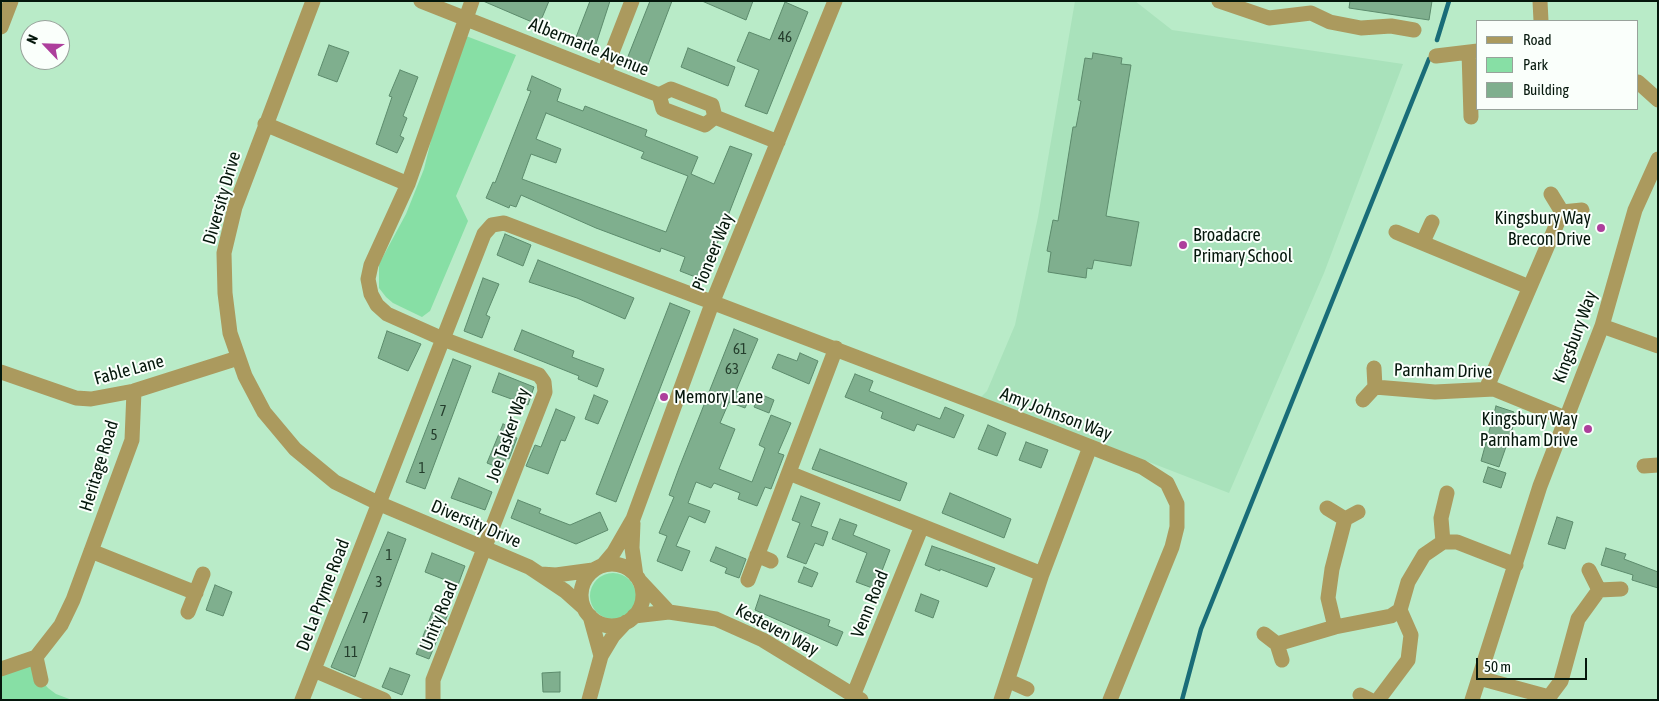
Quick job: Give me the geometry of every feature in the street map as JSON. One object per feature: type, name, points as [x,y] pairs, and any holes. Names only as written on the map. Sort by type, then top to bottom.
[{"type":"street","points":[[2,25],[11,1]]},
{"type":"street","name":"Diversity Drive","points":[[313,1],[235,207],[224,253],[225,293],[230,333],[238,358],[264,412],[294,449],[336,482],[378,503],[486,548],[540,574],[587,612]]},
{"type":"street","name":"Albermarle Avenue","points":[[421,1],[660,95]]},
{"type":"street","points":[[444,339],[387,314],[377,305],[371,294],[368,279],[371,265],[408,184],[472,1]]},
{"type":"street","points":[[604,73],[632,1]]},
{"type":"street","points":[[1219,1],[1269,18],[1314,7],[1330,22],[1361,28],[1391,26],[1414,30]]},
{"type":"street","points":[[1540,1],[1541,20]]},
{"type":"street","name":"Pioneer Way","points":[[598,567],[614,552],[633,519],[713,301],[778,142],[830,3]]},
{"type":"street","points":[[1436,56],[1473,51],[1471,117]]},
{"type":"street","points":[[1639,83],[1658,100]]},
{"type":"street","name":"Albermarle Avenue","points":[[660,95],[671,89],[712,105],[715,117]]},
{"type":"street","name":"Albermarle Avenue","points":[[660,95],[663,109],[705,125],[715,117]]},
{"type":"street","name":"Albermarle Avenue","points":[[715,117],[778,142]]},
{"type":"street","points":[[265,124],[408,184]]},
{"type":"street","name":"Kingsbury Way","points":[[1472,700],[1540,486],[1602,326],[1635,210],[1658,159]]},
{"type":"street","points":[[1551,194],[1562,212]]},
{"type":"street","points":[[1562,212],[1582,210]]},
{"type":"street","points":[[1486,388],[1562,212]]},
{"type":"street","points":[[1423,242],[1432,222]]},
{"type":"street","points":[[378,503],[484,234],[492,225],[504,223],[713,301]]},
{"type":"street","points":[[1396,232],[1529,287]]},
{"type":"street","name":"Amy Johnson Way","points":[[713,301],[1142,467],[1166,483],[1176,504],[1177,527],[1172,547],[1110,700]]},
{"type":"street","points":[[1602,326],[1658,346]]},
{"type":"street","name":"Joe Tasker Way","points":[[444,339],[540,375],[544,382],[546,392],[543,402],[486,548]]},
{"type":"street","points":[[748,580],[836,348]]},
{"type":"street","name":"Fable Lane","points":[[1,372],[76,398],[108,398],[238,358]]},
{"type":"street","name":"Parnham Drive","points":[[1374,368],[1375,388]]},
{"type":"street","name":"Parnham Drive","points":[[1362,400],[1375,388],[1435,392],[1486,388],[1565,418]]},
{"type":"street","name":"Heritage Road","points":[[36,657],[61,625],[132,440],[134,391]]},
{"type":"street","points":[[1001,700],[1042,574],[1090,447]]},
{"type":"street","points":[[789,473],[1042,574]]},
{"type":"street","points":[[1443,542],[1440,518],[1447,493]]},
{"type":"street","name":"De La Pryme Road","points":[[302,700],[378,503]]},
{"type":"street","points":[[1326,508],[1351,515],[1332,569],[1328,598],[1335,627]]},
{"type":"street","name":"Pioneer Way","points":[[633,519],[632,548],[638,579]]},
{"type":"street","name":"Venn Road","points":[[857,698],[922,526]]},
{"type":"street","points":[[1378,700],[1408,660],[1411,635],[1400,610],[1408,582],[1424,555],[1443,542],[1457,542],[1516,565]]},
{"type":"street","name":"Unity Road","points":[[433,700],[433,680],[486,548]]},
{"type":"street","points":[[91,551],[196,593]]},
{"type":"street","points":[[757,555],[771,561]]},
{"type":"street","points":[[601,656],[581,598],[582,587],[586,577],[598,567],[614,564],[624,566],[669,612]]},
{"type":"street","name":"Diversity Drive","points":[[540,574],[556,575],[598,567]]},
{"type":"street","points":[[1589,570],[1599,590]]},
{"type":"street","points":[[188,612],[203,574]]},
{"type":"street","points":[[589,700],[601,656],[613,636],[630,619],[642,598],[638,579]]},
{"type":"street","points":[[1479,678],[1550,698],[1561,680],[1578,619],[1599,590]]},
{"type":"street","points":[[1599,590],[1621,590]]},
{"type":"street","points":[[1277,644],[1335,627],[1391,616],[1400,610]]},
{"type":"street","points":[[587,612],[608,625],[630,619]]},
{"type":"street","name":"Kesteven Way","points":[[630,619],[669,612],[716,619],[763,640],[857,698]]},
{"type":"street","points":[[1264,634],[1277,644],[1282,660]]},
{"type":"street","points":[[1,669],[36,657],[41,680]]},
{"type":"street","points":[[314,670],[384,700]]},
{"type":"street","points":[[1009,680],[1027,689]]},
{"type":"shaded area","name":"Broadacre Primary School","points":[[1075,1],[1135,1],[1172,30],[1403,64],[1324,273],[1229,493],[981,397],[987,391],[1015,325],[1038,217]]},
{"type":"green space","points":[[466,36],[516,55],[456,196],[468,221],[430,311],[422,317],[393,303],[386,297],[379,288],[379,264],[406,214],[424,169],[435,124]]},
{"type":"green space","points":[[613,573],[626,577],[632,583],[636,596],[632,609],[626,615],[613,619],[600,615],[594,609],[590,596],[594,583],[600,577]]},
{"type":"green space","points":[[36,657],[41,680],[56,694],[72,700],[1,700],[1,669]]},
{"type":"building","points":[[483,1],[549,1],[539,25]]},
{"type":"building","points":[[590,1],[610,1],[595,47],[575,40]]},
{"type":"building","points":[[650,1],[672,1],[647,67],[627,59]]},
{"type":"building","points":[[702,1],[753,1],[746,20]]},
{"type":"building","points":[[1350,1],[1432,1],[1429,20],[1349,8]]},
{"type":"building","points":[[785,2],[808,12],[767,114],[745,106],[759,70],[737,61],[749,32],[770,40]]},
{"type":"building","points":[[329,45],[349,52],[337,82],[318,75]]},
{"type":"building","points":[[688,48],[735,67],[728,86],[681,67]]},
{"type":"building","points":[[1093,53],[1122,58],[1121,64],[1131,65],[1106,216],[1139,222],[1131,266],[1094,260],[1092,269],[1087,268],[1086,278],[1048,272],[1051,252],[1047,251],[1053,220],[1058,221],[1073,127],[1076,127],[1081,101],[1078,100],[1085,58],[1092,59]]},
{"type":"building","points":[[400,70],[418,77],[403,116],[407,118],[400,136],[404,138],[397,153],[376,144],[392,97],[389,96]]},
{"type":"building","points":[[532,76],[561,89],[557,101],[583,111],[585,106],[647,130],[645,136],[698,157],[691,174],[714,184],[730,146],[752,154],[703,280],[680,271],[685,257],[661,248],[660,252],[596,228],[521,195],[516,207],[510,205],[509,208],[486,198],[493,182],[495,183],[531,91],[527,90]],"holes":[[[546,113],[644,152],[641,158],[688,176],[666,232],[522,179],[531,154],[556,163],[561,149],[536,139]]]},
{"type":"building","points":[[505,234],[531,245],[523,266],[497,255]]},
{"type":"building","points":[[538,260],[634,298],[625,319],[577,298],[529,282]]},
{"type":"building","points":[[483,278],[499,284],[486,315],[490,317],[482,338],[464,331]]},
{"type":"building","points":[[670,303],[690,311],[616,502],[596,494]]},
{"type":"building","points":[[734,329],[758,339],[736,391],[750,397],[745,408],[729,402],[720,423],[735,429],[719,469],[752,482],[765,448],[759,445],[771,415],[791,423],[778,453],[784,455],[771,489],[765,487],[757,506],[738,499],[740,493],[714,483],[711,488],[696,482],[688,503],[710,511],[705,523],[689,516],[676,546],[690,551],[682,571],[657,561],[667,536],[659,533],[674,497],[669,495]]},
{"type":"building","points":[[522,330],[574,351],[572,357],[604,369],[597,387],[578,379],[579,376],[514,350]]},
{"type":"building","points":[[387,331],[421,344],[408,371],[378,358]]},
{"type":"building","points":[[800,353],[818,361],[809,384],[772,368],[778,354],[797,361]]},
{"type":"building","points":[[453,359],[471,366],[425,489],[406,482]]},
{"type":"building","points":[[499,373],[534,387],[528,405],[492,392]]},
{"type":"building","points":[[855,374],[873,381],[869,391],[940,419],[945,407],[964,415],[954,438],[917,424],[914,431],[881,418],[883,412],[845,397]]},
{"type":"building","points":[[760,394],[774,400],[769,413],[754,407]]},
{"type":"building","points":[[594,395],[608,401],[598,424],[585,419]]},
{"type":"building","points":[[1496,406],[1514,412],[1512,417],[1516,418],[1499,467],[1481,461]]},
{"type":"building","points":[[556,409],[575,417],[565,441],[561,440],[548,474],[526,466],[535,445],[541,447]]},
{"type":"building","points":[[503,424],[517,430],[514,437],[517,438],[509,459],[506,458],[502,469],[487,463]]},
{"type":"building","points":[[988,425],[1006,433],[997,456],[978,449]]},
{"type":"building","points":[[1026,442],[1048,450],[1041,468],[1019,460]]},
{"type":"building","points":[[820,449],[907,483],[900,501],[812,469]]},
{"type":"building","points":[[1488,467],[1506,473],[1501,488],[1483,482]]},
{"type":"building","points":[[459,478],[492,492],[485,510],[451,498]]},
{"type":"building","points":[[950,493],[1011,519],[1004,538],[942,513]]},
{"type":"building","points":[[801,496],[820,503],[811,526],[828,532],[823,546],[815,543],[806,564],[787,557],[800,523],[792,520]]},
{"type":"building","points":[[518,500],[541,509],[539,513],[570,525],[600,512],[608,530],[576,544],[511,518]]},
{"type":"building","points":[[1557,517],[1573,522],[1565,549],[1548,544]]},
{"type":"building","points":[[840,519],[857,525],[853,535],[890,550],[875,589],[856,582],[867,553],[832,539]]},
{"type":"building","points":[[388,532],[406,539],[355,677],[331,667]]},
{"type":"building","points":[[932,546],[995,568],[987,587],[925,565]]},
{"type":"building","points":[[716,547],[746,559],[739,578],[725,573],[727,568],[710,561]]},
{"type":"building","points":[[1606,548],[1626,554],[1624,559],[1658,572],[1658,588],[1632,580],[1633,575],[1601,565]]},
{"type":"building","points":[[432,553],[465,566],[458,585],[425,572]]},
{"type":"building","points":[[804,567],[818,573],[812,587],[798,582]]},
{"type":"building","points":[[215,585],[232,592],[223,616],[206,610]]},
{"type":"building","points":[[921,594],[939,601],[933,618],[915,611]]},
{"type":"building","points":[[760,595],[830,620],[828,626],[843,632],[837,646],[755,610]]},
{"type":"building","points":[[434,608],[448,614],[429,659],[416,654]]},
{"type":"building","points":[[390,668],[410,675],[402,695],[382,687]]},
{"type":"building","points":[[560,672],[560,692],[543,692],[542,673]]},
{"type":"waterway","points":[[1437,40],[1449,1]]},
{"type":"waterway","points":[[1182,700],[1201,629],[1429,59]]},
{"type":"place","name":"Kingsbury Way Brecon Drive","points":[[1601,228]]},
{"type":"place","name":"Broadacre Primary School","points":[[1183,245]]},
{"type":"place","name":"Memory Lane","points":[[664,397]]},
{"type":"place","name":"Kingsbury Way Parnham Drive","points":[[1588,429]]}]
